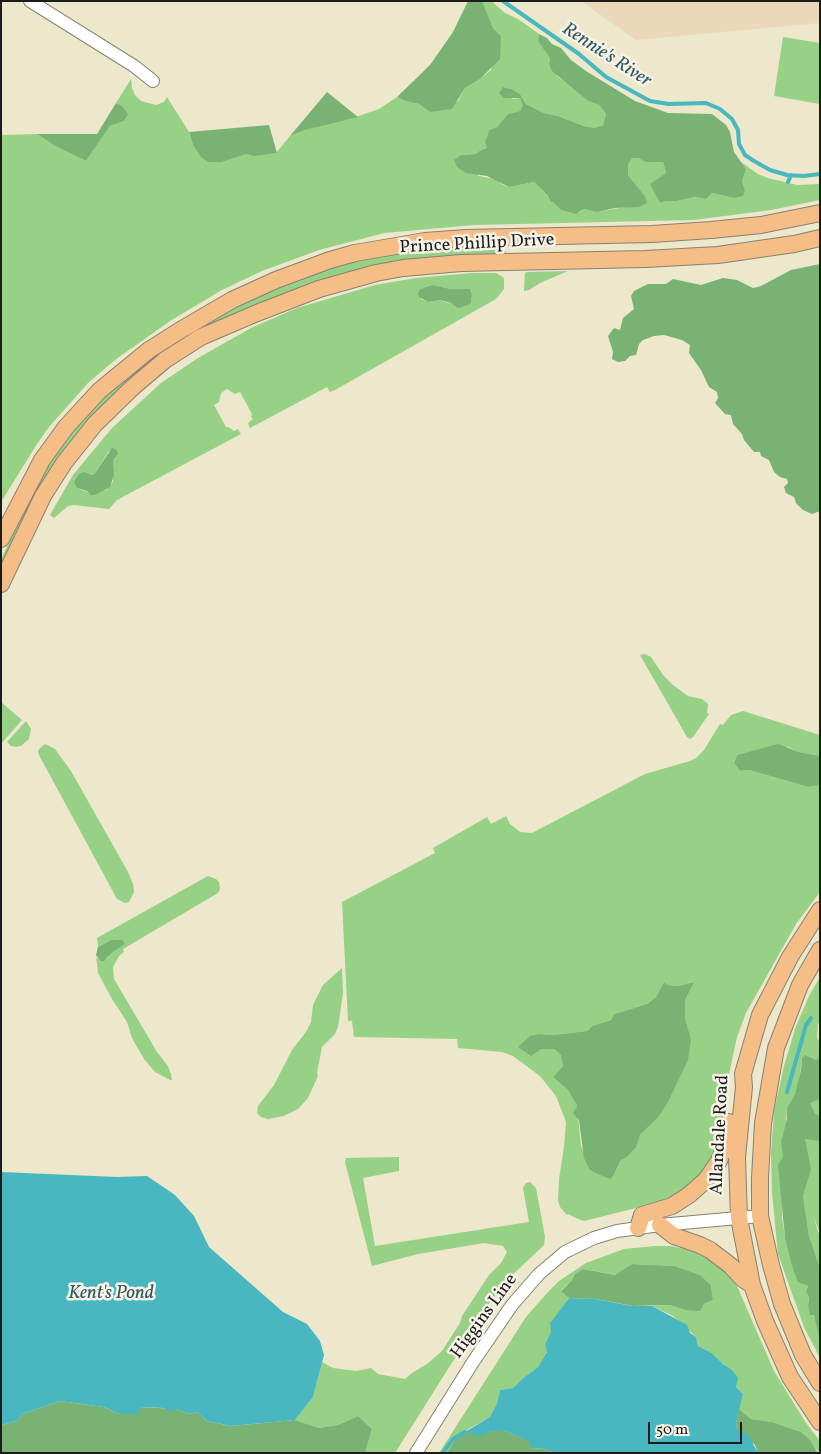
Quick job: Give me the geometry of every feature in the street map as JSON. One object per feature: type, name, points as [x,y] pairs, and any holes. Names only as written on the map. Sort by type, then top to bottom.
[{"type":"main road","name":"Prince Phillip Drive","points":[[1,539],[42,460],[76,416],[106,384],[149,350],[194,322],[232,300],[276,280],[355,253],[410,243],[466,238],[652,234],[711,230],[760,225],[820,213]]},
{"type":"main road","name":"Prince Phillip Drive","points":[[1,584],[43,496],[64,463],[95,424],[133,386],[173,355],[201,337],[257,313],[319,288],[402,268],[478,262],[645,259],[718,255],[794,244],[820,238]]},
{"type":"main road","name":"Allandale Road","points":[[820,910],[790,957],[760,1015],[743,1074],[744,1086],[737,1156],[739,1218],[752,1285],[764,1321],[790,1377],[820,1422]]},
{"type":"main road","points":[[820,950],[800,985],[776,1048],[762,1130],[760,1216],[770,1266],[782,1304],[803,1355],[820,1383]]},
{"type":"main road","points":[[638,1228],[642,1215],[664,1210],[681,1201],[698,1188],[719,1161],[726,1140],[736,1080],[743,1074]]},
{"type":"main road","points":[[660,1225],[674,1236],[710,1250],[752,1285]]},
{"type":"street","points":[[30,1],[134,66],[153,81]]},
{"type":"street","name":"Higgins Line","points":[[416,1453],[501,1320],[525,1289],[551,1263],[581,1244],[605,1234],[660,1225],[760,1216]]},
{"type":"shaded area","points":[[581,1],[820,1],[820,23],[636,40]]},
{"type":"green space","points":[[468,1],[482,1],[493,28],[501,36],[500,59],[480,79],[465,88],[452,109],[430,112],[419,104],[397,97],[430,65],[453,32]]},
{"type":"green space","points":[[491,1],[505,13],[518,19],[539,34],[538,41],[548,53],[550,58],[549,64],[558,77],[588,101],[599,105],[606,114],[603,125],[594,128],[584,126],[544,113],[526,104],[520,94],[512,89],[503,87],[513,99],[520,98],[524,105],[520,111],[508,114],[497,127],[489,130],[487,148],[477,154],[461,155],[479,176],[495,179],[509,187],[534,182],[561,210],[580,212],[582,209],[597,212],[626,207],[645,196],[628,175],[628,165],[632,158],[638,158],[645,162],[663,162],[666,173],[651,184],[660,203],[695,197],[706,199],[712,193],[734,198],[745,190],[742,182],[746,169],[741,162],[758,174],[768,178],[797,185],[820,184],[820,200],[771,210],[694,220],[474,225],[384,233],[319,250],[262,271],[222,290],[170,321],[115,360],[88,383],[49,427],[1,502],[1,135],[37,134],[55,146],[86,161],[110,126],[123,121],[122,106],[116,103],[131,79],[135,95],[141,101],[156,105],[164,102],[167,97],[189,132],[193,145],[200,156],[276,153],[290,136],[379,109],[397,97],[419,104],[430,112],[458,101],[465,88],[491,70],[501,36],[493,28],[482,2]]},
{"type":"green space","points":[[539,34],[561,48],[571,60],[586,71],[635,101],[668,113],[712,114],[726,125],[730,132],[734,152],[746,169],[742,182],[745,190],[743,196],[734,198],[712,193],[706,199],[695,197],[660,203],[650,184],[666,173],[663,162],[645,162],[638,158],[632,158],[628,165],[628,175],[645,196],[647,203],[639,207],[615,208],[597,212],[583,209],[576,214],[561,210],[551,202],[548,196],[534,182],[509,187],[487,176],[466,173],[457,167],[454,160],[461,155],[476,154],[487,148],[485,141],[489,130],[497,127],[508,114],[520,111],[523,105],[520,98],[504,98],[499,93],[503,87],[512,89],[520,94],[526,104],[544,113],[584,126],[594,128],[603,125],[606,114],[599,105],[588,101],[552,71],[549,64],[550,58],[538,41]]},
{"type":"green space","points":[[783,37],[820,43],[820,104],[774,96]]},
{"type":"green space","points":[[327,92],[358,117],[305,130],[290,136]]},
{"type":"green space","points":[[116,103],[122,106],[128,114],[124,121],[110,126],[86,161],[55,146],[37,134],[97,134]]},
{"type":"green space","points":[[269,125],[277,153],[254,156],[246,154],[221,162],[208,162],[200,156],[193,145],[189,132]]},
{"type":"green space","points":[[474,246],[499,248],[506,252],[506,254],[364,268],[298,288],[273,298],[111,402],[1,572],[1,559],[22,516],[32,489],[65,439],[108,393],[152,357],[220,315],[254,298],[312,274],[368,258],[417,250]]},
{"type":"green space","points":[[820,264],[820,511],[812,514],[803,510],[796,503],[794,497],[786,493],[784,487],[788,483],[787,479],[780,477],[774,472],[769,460],[761,456],[760,452],[754,452],[733,424],[731,415],[725,414],[715,403],[718,398],[717,392],[709,387],[701,370],[689,353],[690,345],[682,340],[664,335],[654,336],[643,340],[639,344],[636,355],[630,356],[625,361],[618,362],[612,359],[613,352],[608,336],[614,328],[620,330],[623,318],[634,309],[631,296],[634,291],[648,284],[666,284],[673,279],[701,285],[723,278],[737,280],[753,288],[761,286],[791,270]]},
{"type":"green space","points":[[568,271],[524,291],[525,273],[527,272]]},
{"type":"green space","points":[[496,273],[504,278],[504,289],[496,299],[335,390],[330,392],[327,387],[250,428],[248,423],[253,419],[251,417],[252,414],[240,392],[235,394],[227,389],[221,393],[219,402],[214,405],[226,427],[234,431],[238,429],[241,434],[117,500],[109,509],[74,505],[68,506],[54,518],[50,515],[73,475],[112,428],[161,383],[198,358],[251,328],[297,308],[375,285],[416,278]],"holes":[[[432,285],[451,289],[470,289],[472,294],[471,303],[468,305],[448,303],[440,300],[428,302],[421,299],[420,289]],[[109,451],[116,458],[113,462],[113,482],[106,490],[99,491],[95,495],[77,488],[85,472],[92,475],[95,473]]]},
{"type":"green space","points":[[432,285],[451,289],[470,289],[472,294],[471,303],[458,308],[451,303],[440,300],[428,302],[419,297],[420,289]]},
{"type":"green space","points":[[112,448],[116,449],[118,453],[113,462],[114,475],[110,487],[95,495],[77,488],[74,482],[79,474],[85,472],[92,475],[95,473]]},
{"type":"green space","points":[[645,654],[651,657],[663,675],[673,685],[688,696],[702,699],[707,703],[707,713],[709,714],[690,739],[687,737],[640,655]]},
{"type":"green space","points":[[1,702],[22,720],[1,744]]},
{"type":"green space","points":[[743,711],[820,735],[820,756],[799,752],[788,747],[766,748],[737,755],[734,763],[740,771],[749,770],[808,787],[820,785],[820,892],[796,924],[746,1013],[737,1037],[714,1155],[705,1169],[694,1182],[679,1193],[656,1203],[584,1221],[567,1215],[560,1207],[558,1200],[559,1179],[566,1122],[556,1096],[540,1076],[513,1056],[502,1052],[458,1048],[457,1039],[354,1037],[352,1021],[348,1021],[342,902],[435,853],[433,848],[487,817],[491,824],[506,816],[510,824],[520,832],[532,833],[645,774],[690,761],[704,750],[720,724],[723,725],[731,715]],"holes":[[[664,982],[668,985],[678,986],[693,982],[685,1000],[685,1018],[691,1039],[658,1116],[640,1135],[635,1147],[627,1157],[620,1161],[614,1175],[610,1178],[595,1173],[581,1146],[577,1106],[568,1090],[553,1077],[563,1066],[562,1055],[554,1049],[541,1049],[539,1034],[553,1035],[587,1031],[592,1026],[611,1020],[614,1014],[647,1004],[656,997]]]},
{"type":"green space","points":[[26,721],[31,729],[29,739],[21,746],[11,746],[7,742]]},
{"type":"green space","points":[[45,744],[55,749],[71,771],[128,872],[134,892],[129,902],[125,903],[117,899],[39,755],[38,751]]},
{"type":"green space","points":[[778,744],[799,752],[820,756],[820,785],[808,787],[749,770],[740,771],[734,763],[737,755]]},
{"type":"green space","points":[[208,876],[219,882],[220,889],[218,893],[123,949],[124,952],[119,956],[113,967],[114,979],[157,1052],[168,1066],[172,1080],[170,1080],[155,1072],[144,1059],[132,1038],[127,1022],[98,973],[96,955],[97,958],[107,959],[121,946],[111,940],[98,947],[97,938]]},
{"type":"green space","points":[[111,940],[122,940],[125,944],[104,961],[101,961],[96,955],[98,947]]},
{"type":"green space","points":[[342,968],[343,993],[338,1027],[335,1034],[322,1047],[318,1076],[308,1098],[298,1109],[284,1116],[268,1119],[261,1117],[257,1113],[258,1106],[274,1085],[292,1050],[306,1032],[311,1022],[313,1005],[323,985]]},
{"type":"green space","points":[[820,977],[820,1024],[818,1023],[817,1037],[820,1043],[820,1058],[817,1060],[802,1058],[799,1082],[787,1108],[786,1123],[820,1077],[820,1233],[813,1215],[820,1238],[820,1268],[809,1236],[803,1196],[805,1188],[785,1127],[781,1141],[783,1151],[782,1217],[785,1238],[808,1285],[806,1291],[809,1298],[808,1305],[816,1320],[820,1340],[820,1358],[804,1327],[778,1254],[772,1193],[771,1153],[774,1111],[784,1066],[796,1026],[809,996]]},
{"type":"green space","points":[[664,982],[668,985],[678,986],[694,982],[685,1000],[685,1018],[691,1039],[688,1060],[668,1102],[658,1117],[640,1135],[636,1147],[627,1157],[620,1161],[614,1175],[610,1179],[589,1169],[584,1158],[579,1120],[573,1113],[577,1106],[568,1090],[553,1077],[563,1066],[561,1055],[554,1049],[541,1049],[531,1056],[518,1047],[530,1036],[587,1031],[592,1026],[611,1020],[614,1014],[647,1004],[656,997]]},
{"type":"green space","points":[[805,1055],[816,1060],[820,1058],[820,1099],[810,1103],[815,1114],[820,1116],[820,1141],[805,1139],[811,1169],[803,1196],[809,1236],[820,1268],[820,1340],[814,1315],[810,1315],[809,1298],[806,1291],[808,1286],[798,1282],[785,1238],[778,1165],[783,1157],[781,1141],[787,1119],[787,1108],[795,1094],[802,1058]]},
{"type":"green space","points":[[399,1157],[399,1171],[363,1178],[375,1246],[529,1222],[523,1188],[526,1183],[530,1182],[536,1188],[545,1237],[544,1245],[507,1280],[489,1304],[395,1453],[365,1453],[372,1429],[358,1416],[338,1425],[319,1428],[295,1420],[313,1397],[322,1362],[333,1368],[356,1371],[371,1368],[378,1374],[405,1379],[442,1351],[460,1323],[462,1316],[507,1252],[503,1246],[484,1243],[418,1254],[372,1266],[345,1162],[346,1158]]},
{"type":"green space","points":[[671,1246],[698,1252],[714,1261],[729,1275],[737,1286],[774,1371],[806,1423],[820,1441],[820,1453],[801,1432],[772,1422],[751,1419],[739,1409],[743,1394],[736,1387],[731,1369],[712,1353],[698,1346],[696,1337],[673,1316],[652,1306],[670,1305],[685,1310],[704,1304],[713,1300],[711,1285],[700,1275],[675,1266],[632,1264],[616,1275],[584,1269],[575,1274],[572,1280],[561,1290],[569,1298],[550,1323],[552,1332],[545,1344],[547,1352],[538,1367],[513,1388],[500,1390],[497,1403],[490,1417],[458,1435],[447,1453],[439,1453],[526,1317],[559,1281],[586,1263],[624,1249]]},
{"type":"green space","points":[[632,1264],[675,1266],[700,1275],[711,1285],[713,1300],[704,1304],[700,1311],[685,1310],[670,1305],[633,1306],[595,1299],[569,1298],[561,1291],[575,1274],[583,1269],[615,1275]]},
{"type":"green space","points":[[60,1401],[104,1407],[119,1414],[140,1407],[177,1409],[188,1414],[197,1412],[207,1421],[231,1426],[295,1420],[319,1428],[338,1425],[358,1416],[372,1429],[365,1453],[1,1453],[1,1425],[17,1421],[22,1414]]},
{"type":"green space","points":[[739,1409],[751,1419],[772,1422],[801,1432],[810,1440],[818,1453],[758,1453],[755,1445],[737,1431],[736,1423]]},
{"type":"green space","points":[[492,1431],[505,1431],[530,1441],[531,1448],[544,1449],[556,1453],[447,1453],[458,1435],[465,1432],[480,1435]]},
{"type":"water","name":"Kent's Pond","points":[[1,1172],[117,1177],[147,1176],[175,1195],[194,1216],[209,1247],[283,1312],[307,1324],[320,1341],[324,1355],[313,1397],[295,1420],[231,1426],[207,1421],[197,1412],[188,1414],[177,1409],[169,1412],[164,1408],[140,1407],[138,1414],[119,1414],[104,1407],[60,1401],[22,1414],[17,1421],[1,1425]]},
{"type":"water","points":[[569,1298],[595,1299],[632,1306],[652,1306],[687,1325],[690,1333],[696,1337],[698,1346],[712,1353],[731,1369],[738,1378],[736,1387],[743,1394],[736,1423],[737,1430],[748,1435],[758,1453],[556,1453],[544,1449],[531,1448],[529,1441],[505,1431],[492,1431],[480,1436],[465,1432],[490,1417],[497,1403],[500,1390],[513,1388],[538,1367],[547,1352],[545,1344],[551,1332],[550,1323]]},
{"type":"waterway","name":"Rennie's River","points":[[503,1],[579,54],[606,77],[650,101],[669,104],[706,103],[720,109],[732,119],[738,130],[739,144],[745,155],[770,170],[787,175],[804,176],[820,174]]},
{"type":"waterway","name":"Rennie's River","points":[[788,182],[791,175]]},
{"type":"waterway","points":[[787,1092],[806,1025],[811,1018]]},
{"type":"waterway","points":[[443,1453],[453,1439],[465,1432]]}]
